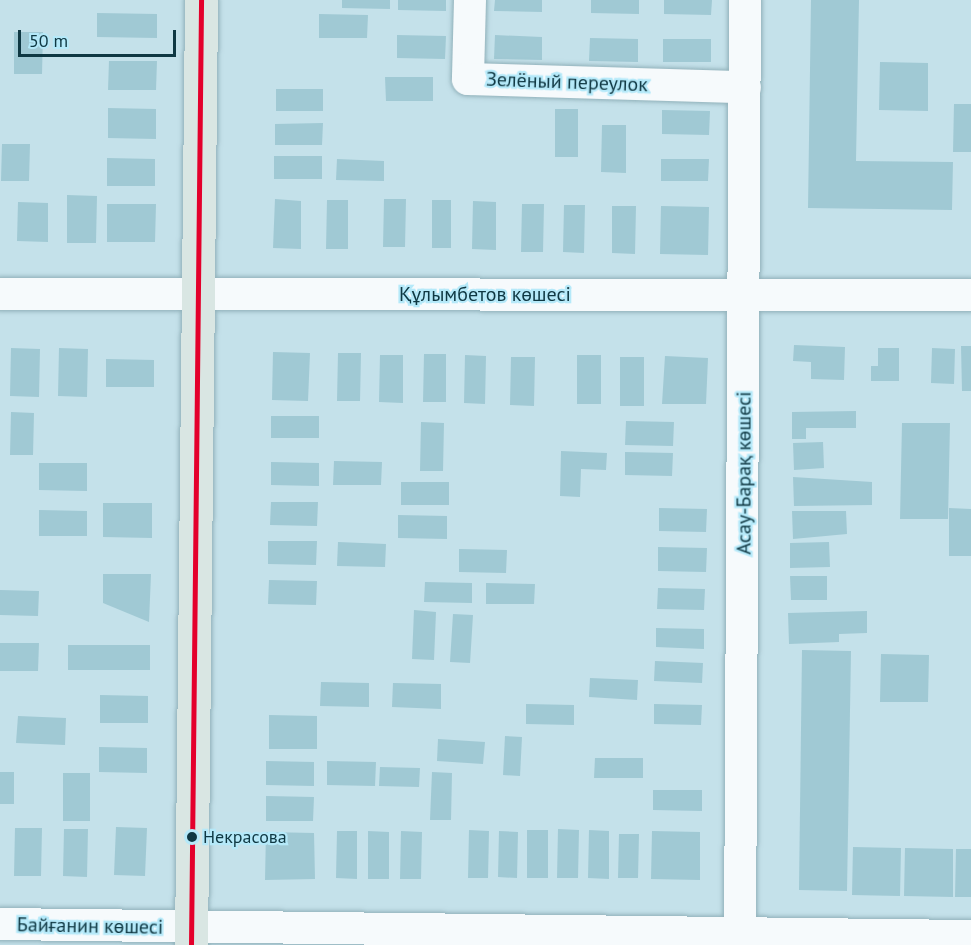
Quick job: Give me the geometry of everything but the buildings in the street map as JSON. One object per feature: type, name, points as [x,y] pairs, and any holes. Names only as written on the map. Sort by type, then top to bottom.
[{"type":"main road","points":[[191,936],[201,0]]},
{"type":"street","name":"Зелёный переулок","points":[[470,0],[468,79],[745,87]]},
{"type":"street","name":"Асау-Барақ көшесі","points":[[740,940],[745,0]]},
{"type":"street","name":"Құлымбетов көшесі","points":[[0,294],[971,295]]},
{"type":"street","name":"Байғанин көшесі","points":[[0,924],[191,936],[740,940],[971,936]]},
{"type":"transit line","points":[[191,945],[201,0]]},
{"type":"place","name":"Некрасова","points":[[192,837]]}]
